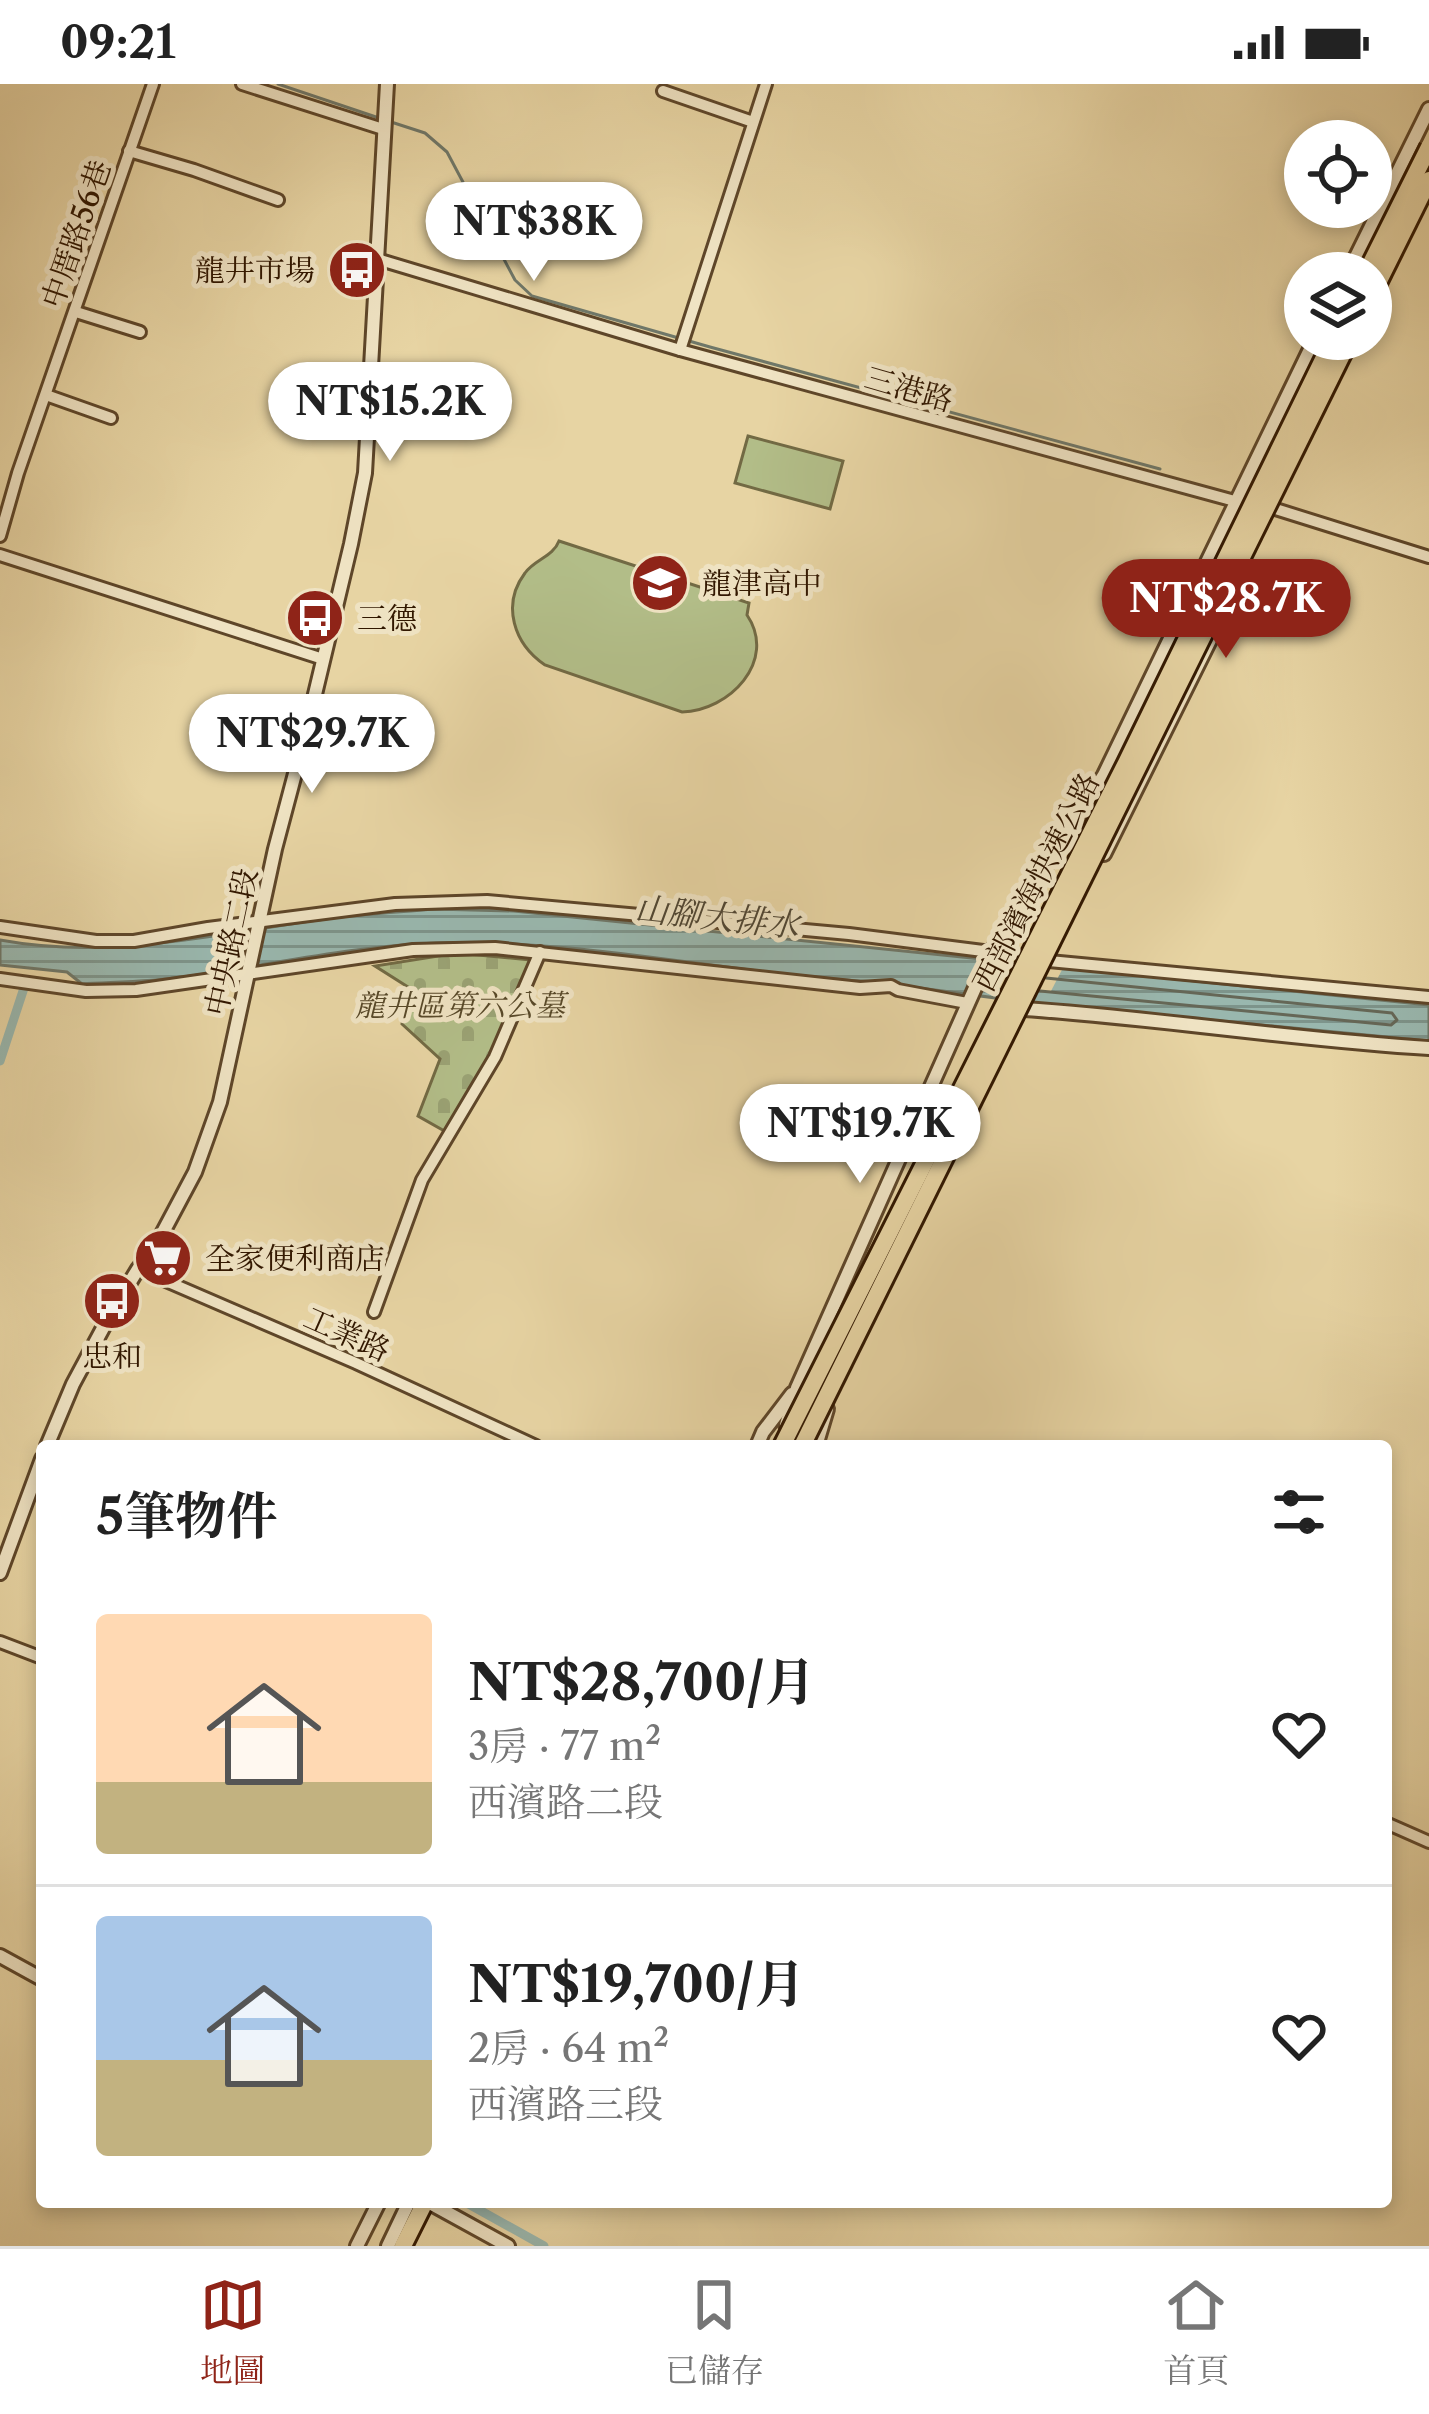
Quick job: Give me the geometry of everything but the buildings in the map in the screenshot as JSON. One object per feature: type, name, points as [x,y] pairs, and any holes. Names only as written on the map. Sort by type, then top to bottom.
[{"type":"highway","points":[[1376,252],[1429,146]]},
{"type":"highway","points":[[1392,255],[1429,180]]},
{"type":"highway","name":"西部濱海快速公路","points":[[784,1440],[1126,763],[1323,360]]},
{"type":"highway","name":"西部濱海快速公路","points":[[801,1440],[1343,360]]},
{"type":"highway","points":[[391,2246],[420,2208]]},
{"type":"highway","points":[[407,2246],[422,2208]]},
{"type":"street","name":"中厝路56巷","points":[[0,536],[153,84]]},
{"type":"street","points":[[242,84],[383,129]]},
{"type":"street","name":"中央路二段","points":[[50,1440],[73,1384],[110,1315],[153,1251],[201,1157],[220,1102],[365,473],[387,84]]},
{"type":"street","points":[[680,350],[766,84]]},
{"type":"street","points":[[663,91],[753,122]]},
{"type":"street","points":[[1392,182],[1429,109]]},
{"type":"street","points":[[129,151],[278,200]]},
{"type":"street","points":[[1392,191],[1426,201],[1392,271]]},
{"type":"street","name":"三港路","points":[[376,259],[680,350],[1235,502],[1273,507],[1429,557]]},
{"type":"street","points":[[76,312],[140,332]]},
{"type":"street","points":[[783,1440],[796,1388],[991,952],[1104,775],[1305,360]]},
{"type":"street","points":[[802,1440],[832,1392],[1180,703],[1344,360]]},
{"type":"street","points":[[46,395],[111,418]]},
{"type":"street","points":[[0,555],[323,658]]},
{"type":"street","points":[[0,927],[79,939],[134,941],[395,904],[487,901],[849,934],[991,952]]},
{"type":"street","points":[[0,979],[86,992],[136,990],[413,950],[495,948],[860,988],[891,986],[968,1003]]},
{"type":"street","points":[[374,1312],[422,1180],[495,1057],[540,952]]},
{"type":"street","points":[[1049,961],[1429,997]]},
{"type":"street","points":[[1024,1009],[1429,1048]]},
{"type":"street","name":"工業路","points":[[138,1270],[523,1440]]},
{"type":"street","points":[[760,1440],[796,1388]]},
{"type":"street","points":[[819,1440],[832,1392]]},
{"type":"street","points":[[0,1573],[36,1475]]},
{"type":"street","points":[[0,1642],[36,1656]]},
{"type":"street","points":[[1392,1826],[1429,1842]]},
{"type":"street","points":[[0,1956],[36,1975]]},
{"type":"street","points":[[357,2246],[376,2208]]},
{"type":"street","points":[[435,2208],[508,2246]]},
{"type":"green space","points":[[748,436],[843,461],[830,509],[735,483]]},
{"type":"green space","points":[[559,541],[749,603],[747,615],[757,649],[744,680],[716,703],[682,712],[545,665],[519,635],[514,598],[525,573]]},
{"type":"green space","name":"龍井區第六公墓","points":[[457,953],[531,960],[485,1080],[448,1133],[418,1116],[440,1059],[402,1024],[408,987],[375,966]]},
{"type":"water","points":[[434,909],[514,911],[1429,1005],[1429,1041],[1042,1004],[899,983],[552,946],[436,943],[372,948],[170,979],[82,984],[67,972],[0,965],[0,940],[42,946],[125,946]]},
{"type":"pier","points":[[991,955],[1066,962],[1050,993],[974,986]]},
{"type":"waterway","points":[[278,84],[379,118]]},
{"type":"waterway","points":[[388,121],[425,133],[447,152],[515,280],[532,296],[1160,469]]},
{"type":"waterway","points":[[0,1061],[24,988]]},
{"type":"waterway","points":[[476,2208],[544,2246]]},
{"type":"place","name":"龍井市場","points":[[357,270]]},
{"type":"place","name":"龍津高中","points":[[660,583]]},
{"type":"place","name":"三德","points":[[315,618]]},
{"type":"place","name":"全家便利商店","points":[[163,1258]]},
{"type":"place","name":"忠和","points":[[112,1301]]},
{"type":"water label","name":"山腳大排水","points":[[717,917]]}]
